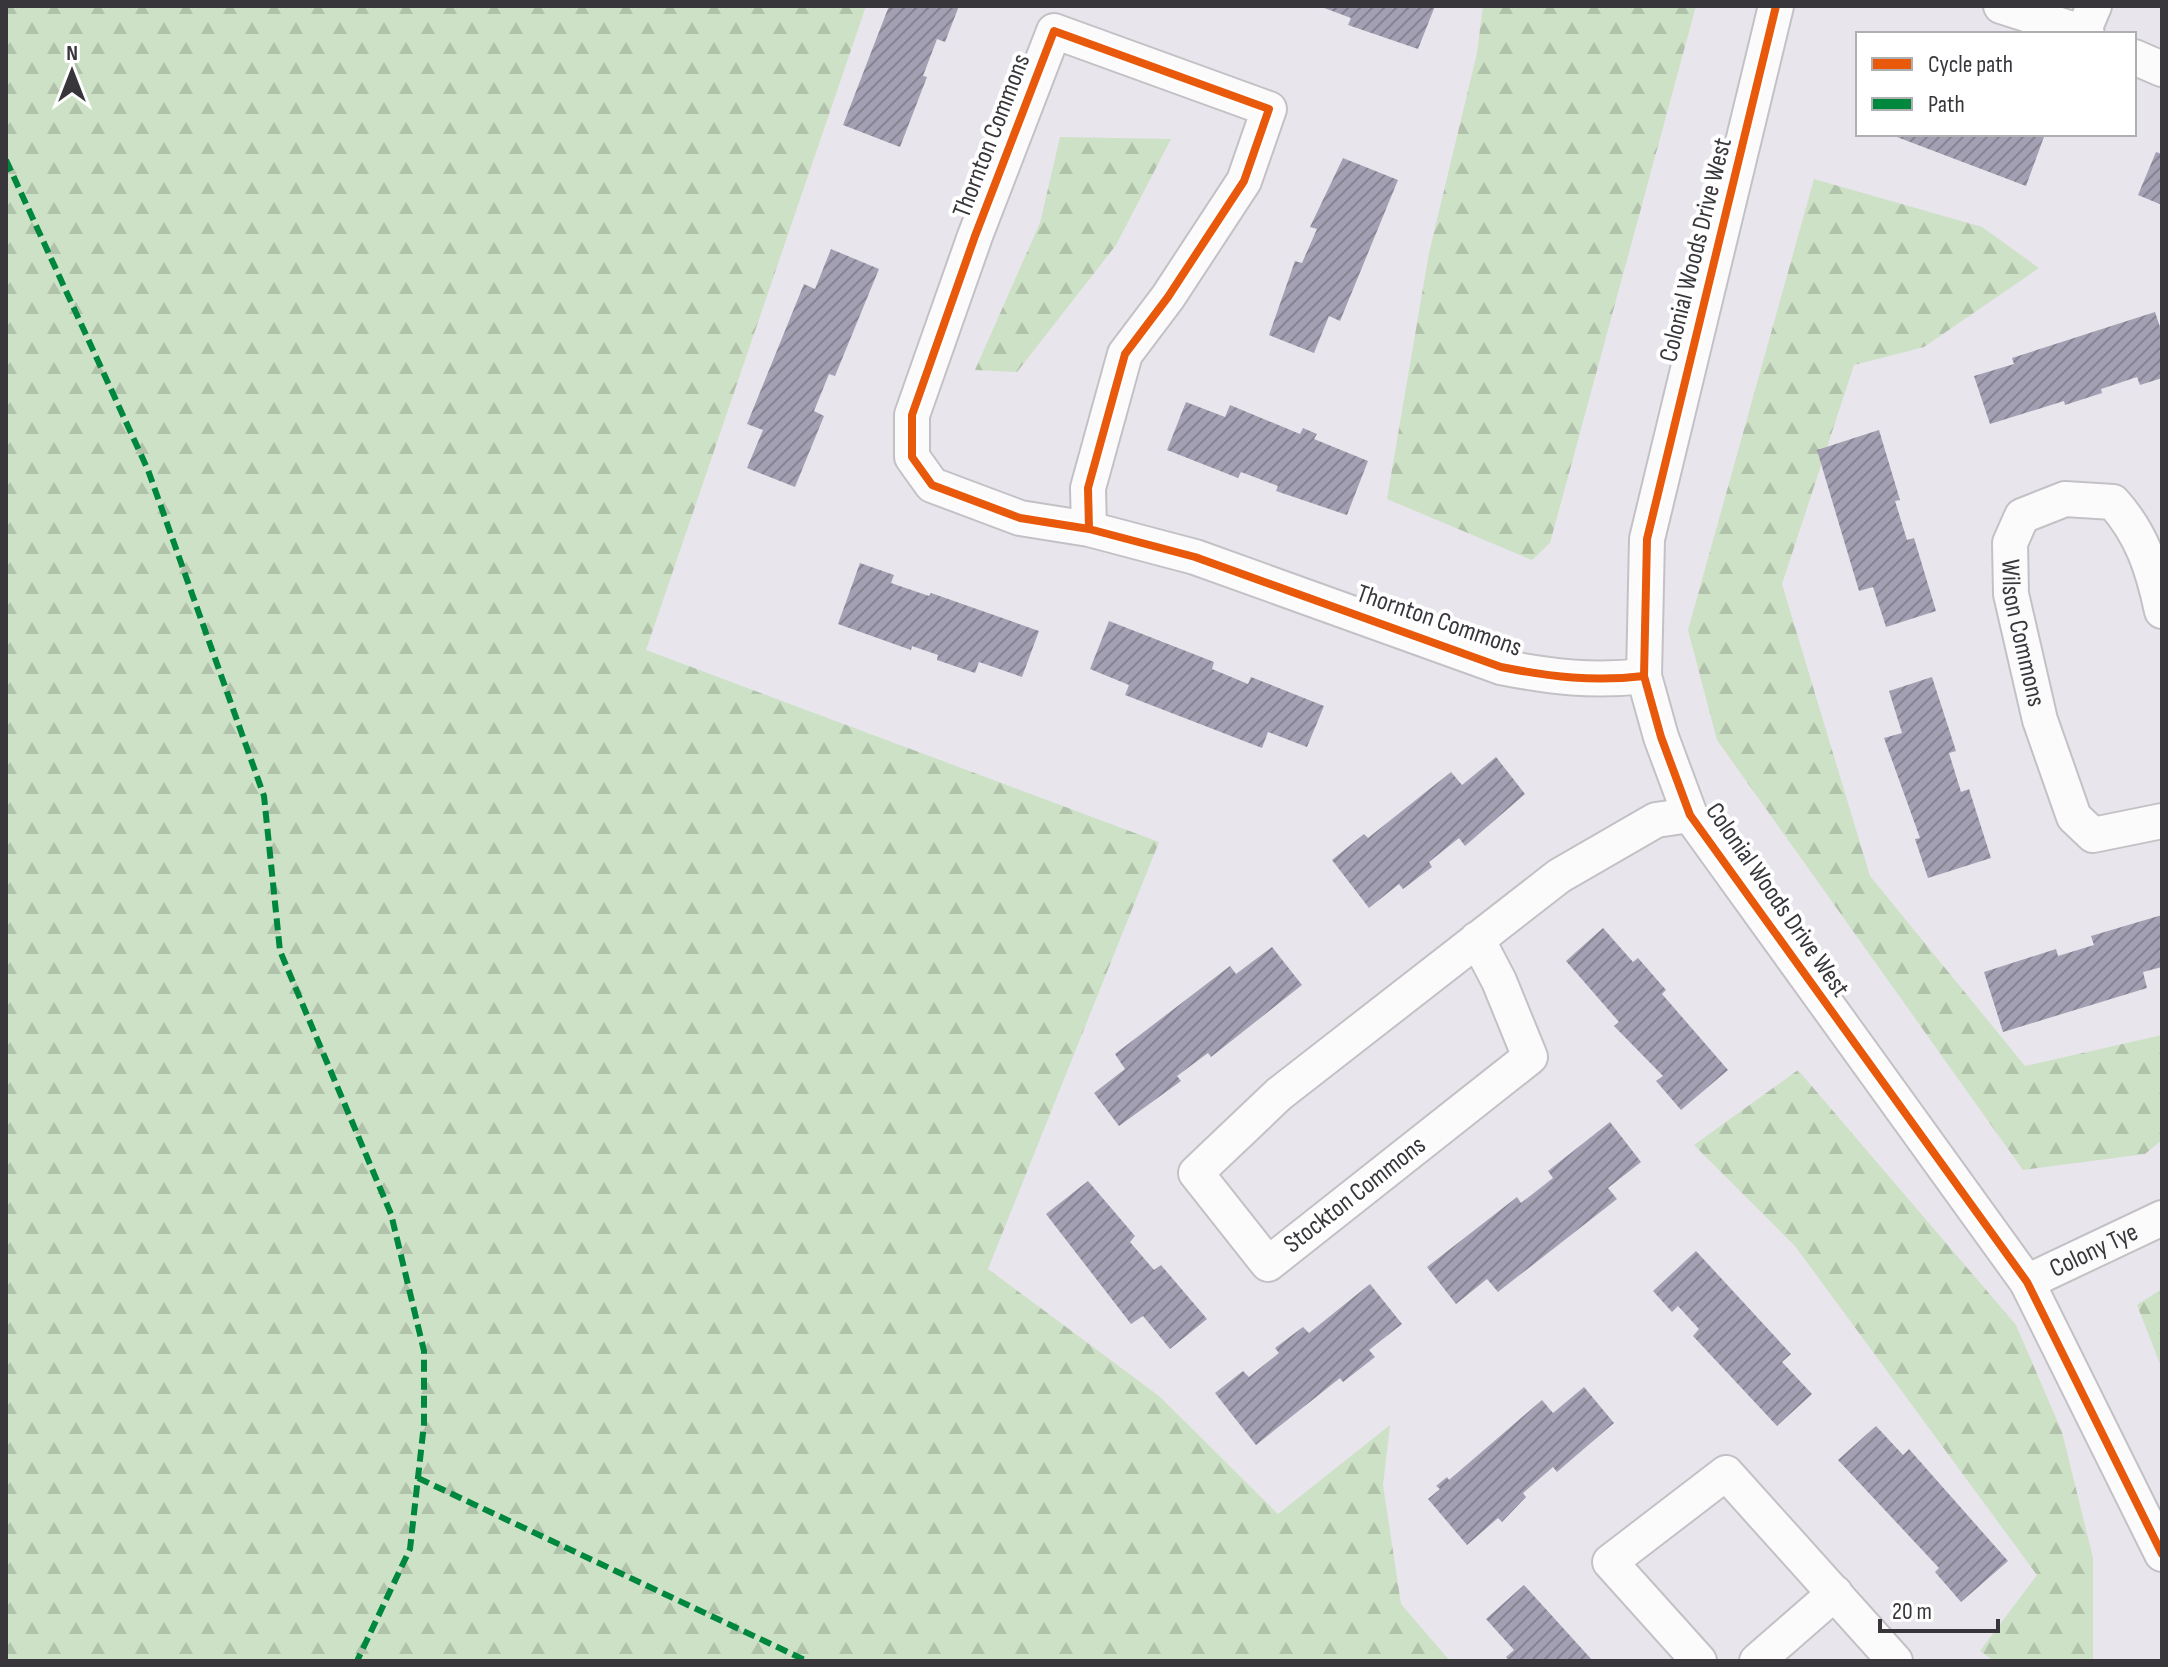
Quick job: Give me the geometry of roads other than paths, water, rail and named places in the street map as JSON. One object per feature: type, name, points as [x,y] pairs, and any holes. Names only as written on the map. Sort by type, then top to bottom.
[{"type":"street","name":"Colonial Woods Drive West","points":[[1776,6],[1647,539],[1644,676],[1661,737],[1690,815],[2027,1282],[2162,1554]]},
{"type":"street","points":[[2001,6],[2088,24]]},
{"type":"street","name":"Thornton Commons","points":[[1089,529],[1088,488],[1125,354],[1168,297],[1244,181],[1269,109],[1054,31],[912,415],[912,457],[932,485],[1020,518],[1089,529],[1195,557],[1501,667],[1549,677],[1599,681],[1644,676]]},
{"type":"street","points":[[2136,58],[2162,69]]},
{"type":"street","name":"Wilson Commons","points":[[2162,611],[2152,564],[2131,522],[2113,502],[2065,499],[2022,516],[2010,543],[2011,594],[2040,720],[2074,817],[2093,835],[2162,821]]},
{"type":"street","name":"Stockton Commons","points":[[1477,939],[1499,981],[1530,1057],[1268,1264],[1196,1173],[1279,1094],[1477,939],[1559,876],[1656,820],[1690,815]]},
{"type":"street","name":"Colony Tye","points":[[2027,1282],[2162,1218]]},
{"type":"street","points":[[1699,1661],[1610,1562],[1726,1473],[1895,1661]]},
{"type":"street","points":[[1757,1661],[1835,1593]]}]
